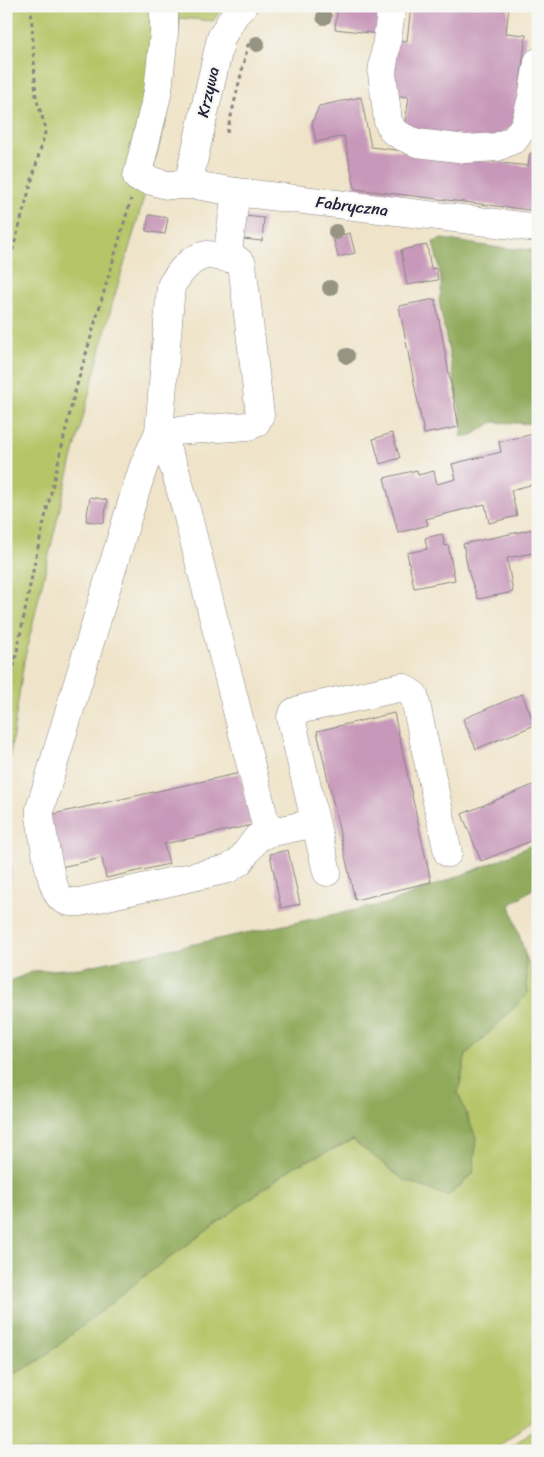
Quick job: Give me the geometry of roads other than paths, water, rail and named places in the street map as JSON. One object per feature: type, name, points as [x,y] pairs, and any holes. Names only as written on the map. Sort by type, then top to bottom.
[{"type":"street","name":"Fabryczna","points":[[164,6],[164,33],[158,91],[137,177],[167,184],[194,185],[236,192],[538,228]]},
{"type":"street","points":[[392,6],[382,73],[385,107],[388,121],[393,131],[417,143],[466,149],[498,146],[515,140],[525,124],[532,98],[538,62]]},
{"type":"street","name":"Krzywa","points":[[194,185],[191,171],[221,38],[239,10]]},
{"type":"street","points":[[227,258],[236,192]]},
{"type":"street","points":[[159,432],[249,426],[256,423],[260,415],[242,264],[236,259],[207,255],[196,259],[182,269],[171,286],[159,432],[144,465],[132,499],[40,809],[53,887],[60,897],[68,902],[80,902],[228,869],[240,861],[257,838],[268,833],[315,823]]},
{"type":"street","points":[[159,432],[175,470],[186,509],[268,833]]},
{"type":"street","points":[[327,872],[291,718],[294,712],[302,709],[402,686],[414,695],[448,854]]}]
